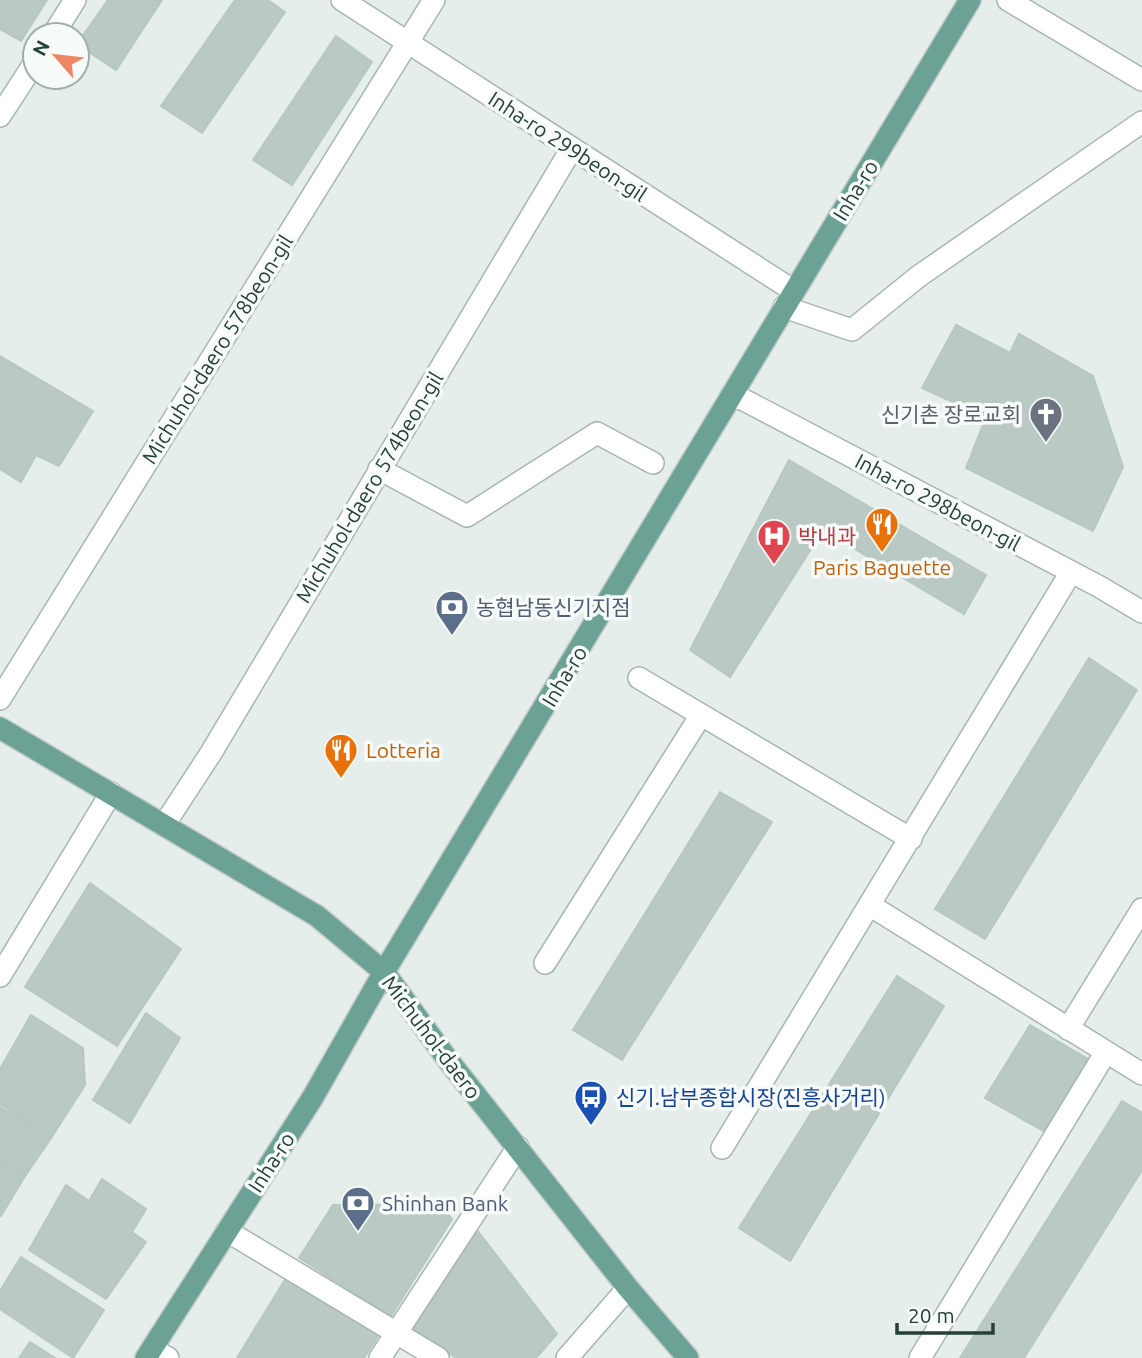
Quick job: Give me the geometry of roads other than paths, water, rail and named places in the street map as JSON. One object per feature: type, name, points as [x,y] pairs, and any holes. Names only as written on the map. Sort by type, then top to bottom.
[{"type":"main road","name":"Inha-ro","points":[[155,1355],[227,1231],[313,1097],[384,972],[971,0]]},
{"type":"main road","name":"Michuhol-daero","points":[[0,728],[317,916],[384,972],[447,1060],[628,1288],[688,1358]]},
{"type":"street","points":[[61,21],[75,0]]},
{"type":"street","name":"Inha-ro 299beon-gil","points":[[342,0],[572,148],[789,299],[852,330],[919,276],[1142,122]]},
{"type":"street","name":"Michuhol-daero 578beon-gil","points":[[0,699],[434,0]]},
{"type":"street","points":[[1008,0],[1142,80]]},
{"type":"street","points":[[0,116],[21,84]]},
{"type":"street","name":"Michuhol-daero 574beon-gil","points":[[164,825],[211,753],[572,148]]},
{"type":"street","name":"Inha-ro 298beon-gil","points":[[731,396],[744,400],[1142,612]]},
{"type":"street","points":[[379,469],[467,516],[597,433],[653,463]]},
{"type":"street","points":[[722,1149],[1071,572]]},
{"type":"street","points":[[639,678],[911,839]]},
{"type":"street","points":[[545,962],[701,715]]},
{"type":"street","points":[[0,976],[111,793]]},
{"type":"street","points":[[871,906],[1142,1074]]},
{"type":"street","points":[[1068,1029],[1142,909]]},
{"type":"street","points":[[920,1358],[1106,1052]]},
{"type":"street","points":[[380,1358],[518,1147]]},
{"type":"street","points":[[227,1231],[438,1358]]},
{"type":"street","points":[[567,1358],[628,1288]]},
{"type":"place","name":"신기촌 장로교회","points":[[1046,444]]},
{"type":"place","name":"Paris Baguette","points":[[882,554]]},
{"type":"place","name":"박내과","points":[[774,566]]},
{"type":"place","name":"농협남동신기지점","points":[[452,637]]},
{"type":"place","name":"Lotteria","points":[[341,780]]},
{"type":"place","name":"신기.남부종합시장(진흥사거리)","points":[[591,1127]]},
{"type":"place","name":"Shinhan Bank","points":[[358,1233]]}]
